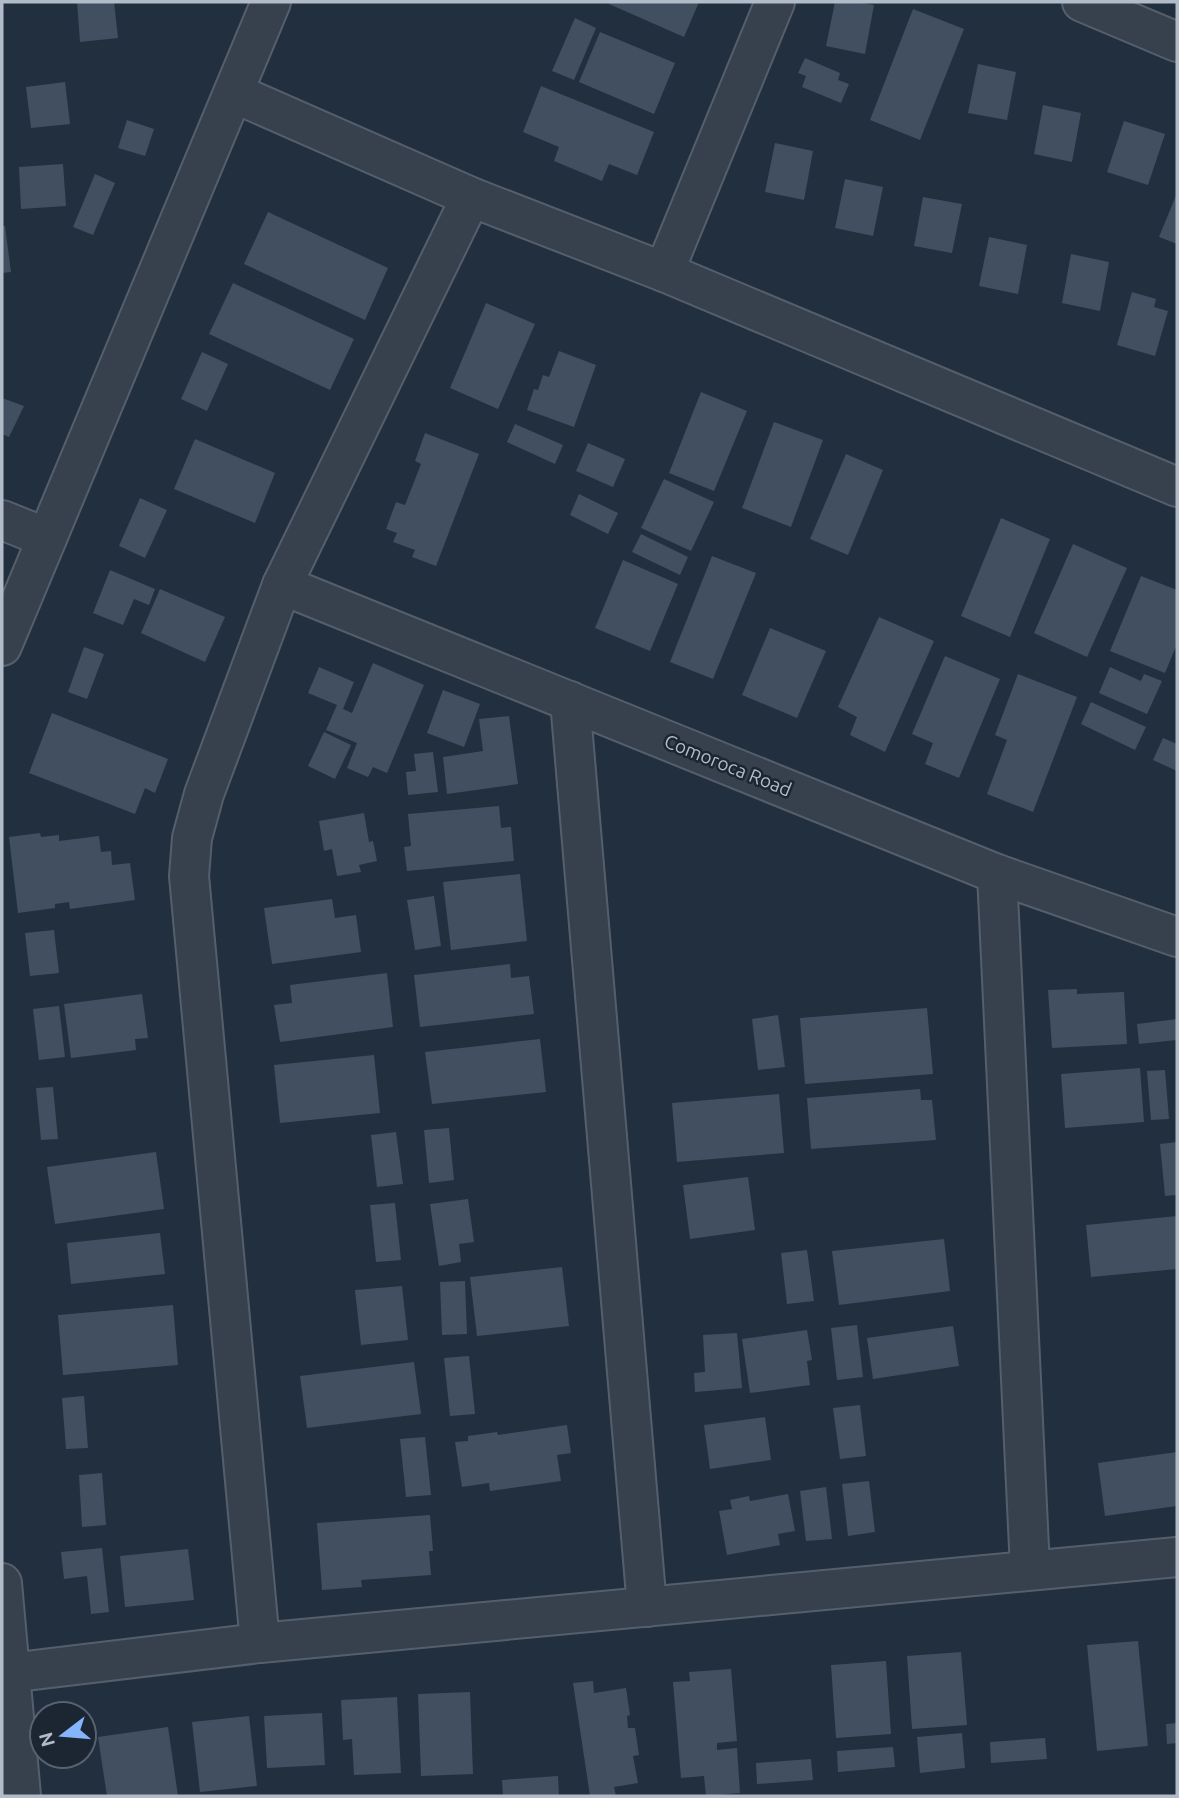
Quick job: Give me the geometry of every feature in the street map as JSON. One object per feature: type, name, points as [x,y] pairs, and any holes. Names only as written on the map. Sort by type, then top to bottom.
[{"type":"street","points":[[2,646],[271,2]]},
{"type":"street","points":[[664,272],[775,2]]},
{"type":"street","points":[[1082,2],[1177,42]]},
{"type":"street","points":[[234,93],[471,197],[664,272],[1177,487]]},
{"type":"street","points":[[260,1643],[190,876],[192,838],[204,794],[282,585],[471,197]]},
{"type":"street","points":[[2,520],[47,538]]},
{"type":"street","name":"Comoroca Road","points":[[282,585],[997,874],[1177,937]]},
{"type":"street","points":[[569,701],[647,1607]]},
{"type":"street","points":[[997,874],[1030,1569]]},
{"type":"street","points":[[9,1673],[260,1643],[1177,1557]]},
{"type":"street","points":[[2,1583],[21,1796]]},
{"type":"building","points":[[77,2],[114,2],[118,38],[80,42]]},
{"type":"building","points":[[699,2],[684,37],[609,4]]},
{"type":"building","points":[[835,2],[874,5],[865,54],[826,46]]},
{"type":"building","points":[[913,9],[964,29],[920,140],[870,120]]},
{"type":"building","points":[[575,18],[596,28],[574,80],[552,71]]},
{"type":"building","points":[[600,32],[675,63],[654,114],[579,82]]},
{"type":"building","points":[[805,58],[840,73],[838,80],[849,84],[841,103],[802,87],[806,76],[798,73]]},
{"type":"building","points":[[978,64],[1016,72],[1007,120],[968,113]]},
{"type":"building","points":[[65,82],[70,124],[31,128],[26,87]]},
{"type":"building","points":[[541,86],[654,132],[637,175],[609,164],[602,181],[554,161],[559,147],[523,132]]},
{"type":"building","points":[[1043,105],[1081,113],[1072,162],[1034,154]]},
{"type":"building","points":[[127,120],[154,129],[145,156],[118,148]]},
{"type":"building","points":[[1124,121],[1165,134],[1148,185],[1107,172]]},
{"type":"building","points":[[775,143],[813,151],[804,200],[765,192]]},
{"type":"building","points":[[63,164],[66,206],[21,209],[19,167]]},
{"type":"building","points":[[95,174],[115,183],[93,235],[73,227]]},
{"type":"building","points":[[845,179],[883,187],[873,236],[835,228]]},
{"type":"building","points":[[1177,193],[1177,244],[1159,237]]},
{"type":"building","points":[[923,197],[962,204],[952,253],[914,246]]},
{"type":"building","points":[[268,212],[388,268],[365,320],[244,264]]},
{"type":"building","points":[[2,226],[5,226],[11,272],[2,273]]},
{"type":"building","points":[[989,237],[1027,245],[1018,294],[979,286]]},
{"type":"building","points":[[1071,254],[1109,262],[1100,311],[1062,303]]},
{"type":"building","points":[[233,283],[354,339],[330,390],[209,334]]},
{"type":"building","points":[[1132,292],[1156,299],[1154,307],[1168,311],[1155,356],[1117,345]]},
{"type":"building","points":[[486,303],[535,324],[498,409],[450,388]]},
{"type":"building","points":[[559,351],[596,365],[574,427],[527,410],[534,389],[538,390],[543,375],[549,377]]},
{"type":"building","points":[[202,352],[228,364],[207,411],[181,399]]},
{"type":"building","points":[[701,392],[747,411],[714,491],[669,473]]},
{"type":"building","points":[[2,398],[24,406],[9,437],[2,434]]},
{"type":"building","points":[[774,422],[823,440],[791,527],[742,508]]},
{"type":"building","points":[[515,424],[563,445],[555,464],[507,442]]},
{"type":"building","points":[[425,433],[479,454],[436,566],[412,557],[415,550],[393,542],[397,533],[386,529],[396,502],[405,505],[421,464],[415,461]]},
{"type":"building","points":[[195,439],[275,473],[255,523],[174,489]]},
{"type":"building","points":[[588,443],[625,459],[613,487],[576,471]]},
{"type":"building","points":[[846,454],[883,470],[848,555],[810,539]]},
{"type":"building","points":[[664,479],[714,502],[691,551],[641,528]]},
{"type":"building","points":[[579,494],[618,513],[608,534],[570,515]]},
{"type":"building","points":[[140,498],[167,510],[145,558],[119,546]]},
{"type":"building","points":[[1001,518],[1050,539],[1010,637],[961,616]]},
{"type":"building","points":[[641,534],[688,557],[680,575],[632,552]]},
{"type":"building","points":[[1073,544],[1127,568],[1087,657],[1034,633]]},
{"type":"building","points":[[712,556],[756,573],[713,679],[670,662]]},
{"type":"building","points":[[623,560],[678,584],[650,651],[595,628]]},
{"type":"building","points":[[110,570],[155,589],[149,605],[134,599],[123,625],[93,613]]},
{"type":"building","points":[[1141,576],[1177,590],[1177,644],[1165,673],[1110,651]]},
{"type":"building","points":[[160,589],[225,617],[205,662],[141,633]]},
{"type":"building","points":[[879,617],[934,641],[885,752],[850,735],[857,717],[838,707]]},
{"type":"building","points":[[770,628],[826,651],[797,718],[742,695]]},
{"type":"building","points":[[84,647],[104,654],[87,699],[68,692]]},
{"type":"building","points":[[945,656],[1000,679],[959,778],[925,764],[933,743],[912,734]]},
{"type":"building","points":[[373,663],[424,685],[387,773],[373,767],[368,777],[347,768],[357,743],[326,730],[337,705],[308,693],[319,667],[354,682],[343,709],[352,713]]},
{"type":"building","points":[[1110,667],[1141,681],[1144,674],[1162,681],[1147,714],[1099,693]]},
{"type":"building","points":[[1018,674],[1077,697],[1033,812],[987,794],[1007,740],[995,735]]},
{"type":"building","points":[[443,690],[480,704],[464,747],[427,733]]},
{"type":"building","points":[[1091,702],[1146,727],[1135,750],[1081,724]]},
{"type":"building","points":[[52,713],[168,759],[155,793],[145,788],[135,814],[29,773]]},
{"type":"building","points":[[509,716],[518,784],[447,794],[443,757],[483,751],[479,719]]},
{"type":"building","points":[[324,732],[351,745],[335,779],[308,766]]},
{"type":"building","points":[[1163,738],[1177,744],[1177,771],[1153,760]]},
{"type":"building","points":[[433,752],[438,792],[408,795],[406,772],[416,771],[414,754]]},
{"type":"building","points":[[499,806],[501,828],[511,827],[514,861],[407,871],[404,847],[411,846],[408,814]]},
{"type":"building","points":[[364,813],[369,842],[373,841],[377,861],[359,865],[361,872],[337,876],[332,849],[324,851],[319,821]]},
{"type":"building","points":[[40,833],[41,837],[59,835],[59,841],[99,836],[101,852],[111,851],[112,865],[130,863],[135,900],[70,909],[69,902],[55,904],[55,908],[18,913],[9,837]]},
{"type":"building","points":[[520,874],[527,941],[451,950],[443,882]]},
{"type":"building","points":[[434,896],[441,946],[415,950],[407,900]]},
{"type":"building","points":[[332,899],[335,918],[356,915],[361,952],[272,964],[264,908]]},
{"type":"building","points":[[54,930],[59,973],[30,976],[25,933]]},
{"type":"building","points":[[510,964],[511,978],[529,976],[534,1014],[420,1027],[414,975]]},
{"type":"building","points":[[387,973],[393,1027],[280,1042],[274,1005],[292,1003],[290,985]]},
{"type":"building","points":[[1077,989],[1077,994],[1124,992],[1127,1044],[1052,1048],[1048,990]]},
{"type":"building","points":[[142,994],[148,1038],[135,1039],[136,1050],[71,1058],[64,1004]]},
{"type":"building","points":[[59,1006],[65,1057],[39,1060],[33,1009]]},
{"type":"building","points":[[927,1008],[933,1074],[805,1084],[800,1018]]},
{"type":"building","points":[[778,1015],[785,1067],[758,1070],[752,1019]]},
{"type":"building","points":[[1177,1019],[1177,1040],[1139,1044],[1137,1024]]},
{"type":"building","points":[[540,1039],[546,1092],[432,1104],[425,1052]]},
{"type":"building","points":[[374,1055],[380,1113],[280,1123],[274,1065]]},
{"type":"building","points":[[1140,1068],[1144,1122],[1065,1128],[1061,1074]]},
{"type":"building","points":[[1165,1070],[1169,1119],[1151,1120],[1147,1071]]},
{"type":"building","points":[[53,1087],[58,1139],[41,1140],[36,1088]]},
{"type":"building","points":[[920,1089],[921,1100],[932,1100],[936,1140],[811,1149],[807,1098]]},
{"type":"building","points":[[779,1094],[784,1153],[677,1162],[672,1103]]},
{"type":"building","points":[[449,1128],[454,1180],[429,1183],[424,1130]]},
{"type":"building","points":[[396,1132],[403,1184],[377,1187],[371,1135]]},
{"type":"building","points":[[1177,1142],[1177,1195],[1165,1196],[1160,1144]]},
{"type":"building","points":[[156,1152],[164,1209],[55,1224],[47,1167]]},
{"type":"building","points":[[748,1177],[755,1230],[690,1239],[683,1185]]},
{"type":"building","points":[[468,1199],[474,1242],[459,1244],[461,1262],[439,1266],[430,1204]]},
{"type":"building","points":[[395,1203],[401,1260],[376,1262],[370,1205]]},
{"type":"building","points":[[1177,1216],[1177,1269],[1091,1277],[1086,1225]]},
{"type":"building","points":[[160,1233],[165,1274],[71,1284],[67,1243]]},
{"type":"building","points":[[944,1239],[950,1291],[839,1305],[832,1251]]},
{"type":"building","points":[[807,1250],[814,1301],[787,1304],[781,1253]]},
{"type":"building","points":[[562,1267],[569,1326],[477,1336],[470,1277]]},
{"type":"building","points":[[465,1281],[467,1334],[442,1335],[440,1282]]},
{"type":"building","points":[[402,1286],[408,1340],[361,1345],[355,1290]]},
{"type":"building","points":[[173,1305],[178,1365],[63,1375],[58,1315]]},
{"type":"building","points":[[857,1325],[863,1377],[837,1380],[831,1328]]},
{"type":"building","points":[[953,1326],[959,1366],[873,1379],[867,1338]]},
{"type":"building","points":[[807,1330],[812,1360],[807,1361],[810,1385],[750,1393],[742,1339]]},
{"type":"building","points":[[737,1333],[742,1388],[695,1392],[694,1373],[705,1372],[703,1335]]},
{"type":"building","points":[[469,1356],[475,1414],[450,1416],[444,1358]]},
{"type":"building","points":[[414,1362],[421,1414],[307,1428],[300,1376]]},
{"type":"building","points":[[84,1396],[88,1448],[66,1449],[62,1398]]},
{"type":"building","points":[[860,1405],[866,1456],[840,1459],[833,1408]]},
{"type":"building","points":[[765,1417],[771,1460],[710,1469],[704,1425]]},
{"type":"building","points":[[567,1425],[571,1453],[557,1455],[561,1481],[490,1491],[489,1483],[462,1487],[455,1442],[468,1441],[468,1436],[497,1432],[498,1435]]},
{"type":"building","points":[[425,1437],[431,1495],[406,1497],[400,1439]]},
{"type":"building","points":[[1177,1452],[1177,1506],[1105,1516],[1098,1463]]},
{"type":"building","points":[[102,1473],[106,1525],[82,1527],[79,1475]]},
{"type":"building","points":[[869,1481],[875,1532],[848,1536],[842,1484]]},
{"type":"building","points":[[826,1487],[832,1539],[806,1541],[800,1491]]},
{"type":"building","points":[[788,1494],[795,1531],[778,1534],[780,1545],[727,1555],[719,1511],[732,1509],[730,1500],[749,1496],[750,1501]]},
{"type":"building","points":[[430,1515],[433,1551],[429,1551],[431,1575],[361,1580],[362,1587],[322,1590],[317,1523]]},
{"type":"building","points":[[102,1548],[109,1612],[91,1614],[87,1576],[64,1579],[61,1552]]},
{"type":"building","points":[[188,1549],[194,1600],[125,1607],[120,1556]]},
{"type":"building","points":[[1138,1641],[1148,1746],[1097,1751],[1087,1645]]},
{"type":"building","points":[[961,1652],[967,1725],[912,1729],[907,1656]]},
{"type":"building","points":[[886,1661],[891,1734],[836,1738],[831,1665]]},
{"type":"building","points":[[731,1669],[737,1741],[717,1743],[717,1750],[737,1748],[740,1793],[706,1796],[704,1776],[681,1778],[673,1682],[690,1681],[689,1672]]},
{"type":"building","points":[[593,1681],[594,1693],[626,1688],[630,1715],[627,1716],[628,1728],[635,1728],[639,1755],[633,1756],[638,1783],[614,1787],[616,1796],[590,1796],[573,1683]]},
{"type":"building","points":[[470,1692],[473,1774],[421,1776],[418,1694]]},
{"type":"building","points":[[397,1697],[401,1773],[354,1775],[352,1739],[343,1740],[341,1700]]},
{"type":"building","points":[[322,1713],[325,1765],[267,1768],[264,1716]]},
{"type":"building","points":[[249,1716],[257,1786],[200,1792],[192,1722]]},
{"type":"building","points":[[1177,1723],[1177,1743],[1167,1744],[1166,1724]]},
{"type":"building","points":[[168,1727],[178,1796],[107,1796],[98,1737]]},
{"type":"building","points":[[962,1733],[965,1768],[920,1773],[917,1737]]},
{"type":"building","points":[[1045,1738],[1047,1759],[991,1763],[990,1742]]},
{"type":"building","points":[[893,1747],[895,1767],[838,1772],[837,1751]]},
{"type":"building","points":[[811,1759],[813,1780],[757,1784],[756,1763]]},
{"type":"building","points":[[558,1776],[559,1796],[503,1796],[502,1780]]}]
